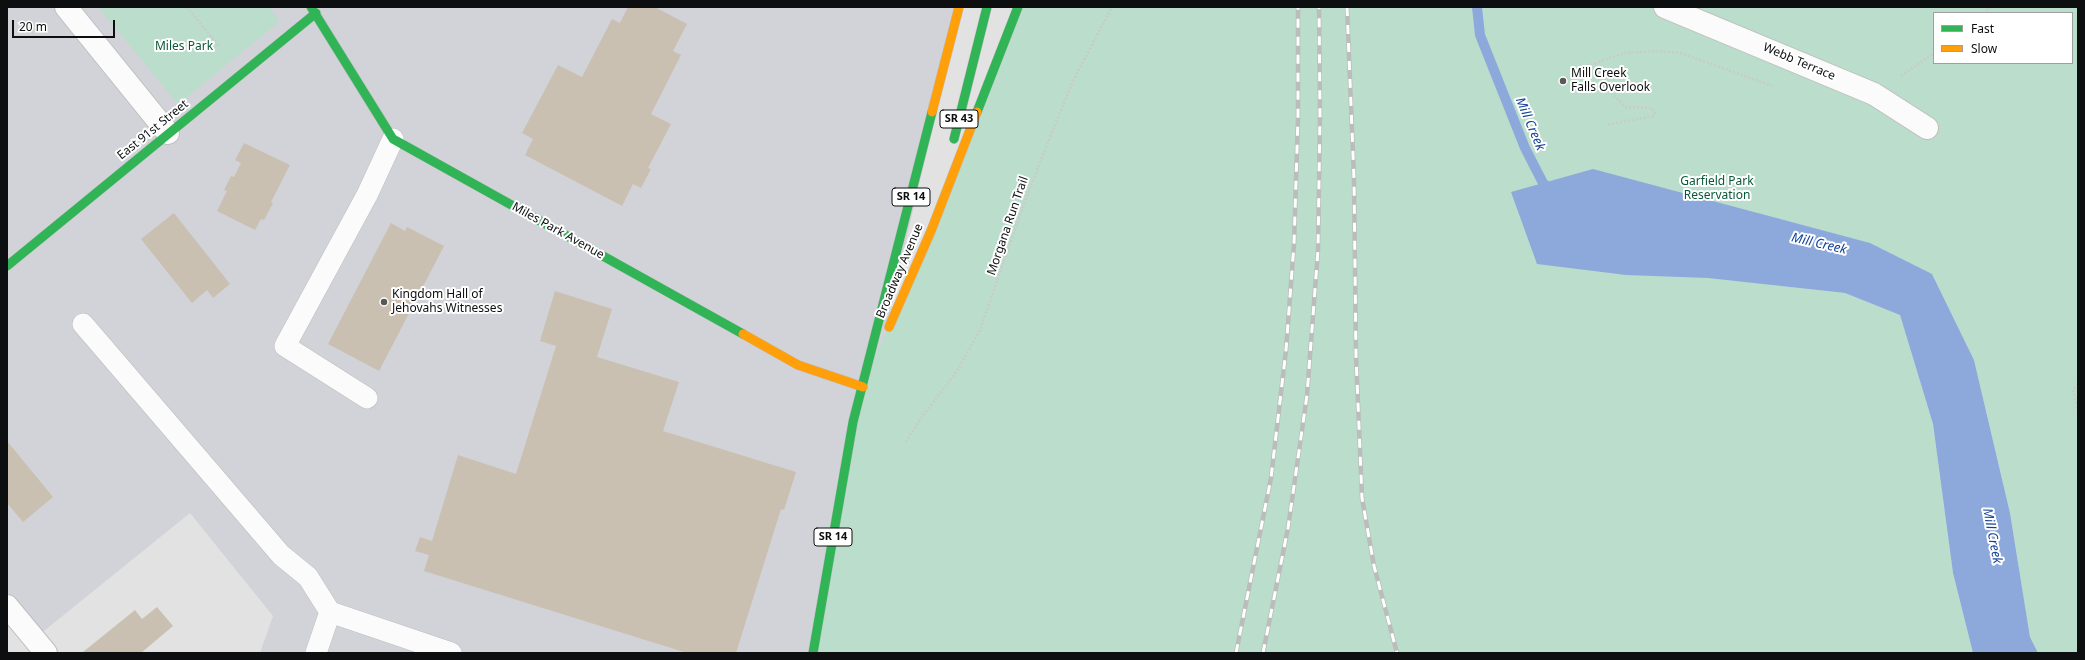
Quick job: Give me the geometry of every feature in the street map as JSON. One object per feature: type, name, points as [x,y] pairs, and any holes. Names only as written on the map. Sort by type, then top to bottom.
[{"type":"main road","name":"Broadway Avenue","points":[[813,653],[853,422],[959,7]]},
{"type":"main road","name":"SR 43","points":[[931,231],[987,7]]},
{"type":"main road","name":"Broadway Avenue","points":[[863,387],[931,231],[1018,7]]},
{"type":"main road","name":"East 91st Street","points":[[7,266],[313,10]]},
{"type":"main road","name":"Miles Park Avenue","points":[[313,10],[393,139],[798,365],[863,387]]},
{"type":"street","points":[[66,7],[168,132]]},
{"type":"street","name":"Webb Terrace","points":[[1665,7],[1830,74],[1874,94],[1927,128]]},
{"type":"street","points":[[7,606],[46,653]]},
{"type":"lane","points":[[367,398],[285,346],[367,195],[393,139]]},
{"type":"lane","points":[[83,324],[281,555],[308,577],[330,612],[451,653]]},
{"type":"lane","points":[[316,653],[330,612]]},
{"type":"path","points":[[187,7],[219,46]]},
{"type":"path","name":"Morgana Run Trail","points":[[906,442],[919,421],[957,371],[980,330],[1024,204],[1052,132],[1073,81],[1112,7]]},
{"type":"path","points":[[1563,81],[1587,66],[1624,53],[1658,51],[1681,53],[1774,87]]},
{"type":"path","points":[[1895,81],[1933,55]]},
{"type":"path","points":[[1587,66],[1626,107],[1652,108],[1655,113],[1653,116],[1606,125]]},
{"type":"path","points":[[2078,384],[2073,390],[2078,411]]},
{"type":"shaded area","points":[[7,7],[959,7],[813,653],[260,653],[273,616],[190,513],[34,639],[7,606]]},
{"type":"green space","name":"Miles Park","points":[[98,7],[268,7],[280,21],[178,104]]},
{"type":"green space","name":"Garfield Park Reservation","points":[[1018,7],[2078,7],[2078,653],[2038,653],[2030,637],[2010,513],[1974,360],[1932,274],[1773,285],[1845,293],[1900,315],[1933,424],[1953,573],[1973,653],[813,653],[863,387]]},
{"type":"water","points":[[1593,169],[1870,243],[1932,274],[1974,360],[2010,513],[2030,637],[2038,653],[1973,653],[1953,573],[1933,424],[1900,315],[1845,293],[1708,278],[1626,275],[1537,264],[1511,192]]},
{"type":"building","points":[[628,7],[655,7],[687,24],[673,51],[681,55],[651,114],[671,124],[648,168],[651,169],[641,188],[633,184],[622,206],[525,155],[533,139],[522,133],[558,65],[582,77],[612,19],[620,23]]},
{"type":"building","points":[[244,143],[290,165],[271,202],[273,203],[264,220],[261,219],[255,230],[217,211],[227,191],[224,190],[231,176],[234,177],[241,163],[235,160]]},
{"type":"building","points":[[174,213],[230,284],[213,298],[207,290],[192,303],[141,239]]},
{"type":"building","points":[[391,223],[405,231],[407,227],[444,246],[379,371],[328,344]]},
{"type":"building","points":[[555,291],[612,309],[597,357],[679,382],[663,431],[796,472],[784,510],[781,509],[736,653],[687,653],[424,571],[429,555],[415,551],[420,537],[432,541],[458,455],[516,474],[556,346],[540,341]]},
{"type":"building","points":[[7,441],[53,497],[23,522],[7,503]]},
{"type":"building","points":[[157,607],[173,626],[141,653],[83,652],[135,610],[142,619]]},
{"type":"waterway","name":"Mill Creek","points":[[1477,7],[1480,35],[1525,148],[1543,183],[1552,192]]},
{"type":"railway","points":[[1236,653],[1271,478],[1286,350],[1294,244],[1298,118],[1298,7]]},
{"type":"railway","points":[[1263,653],[1288,528],[1307,395],[1318,250],[1320,114],[1319,7]]},
{"type":"railway","points":[[1347,7],[1354,179],[1356,356],[1362,498],[1374,566],[1397,653]]},
{"type":"traffic: fast","points":[[311,7],[393,139],[743,334]]},
{"type":"traffic: fast","points":[[954,139],[987,7]]},
{"type":"traffic: fast","points":[[977,112],[1018,7]]},
{"type":"traffic: fast","points":[[7,266],[316,13]]},
{"type":"traffic: fast","points":[[813,653],[853,422],[932,112]]},
{"type":"traffic: slow","points":[[932,112],[959,7]]},
{"type":"traffic: slow","points":[[889,327],[931,231],[977,112]]},
{"type":"traffic: slow","points":[[743,334],[798,365],[863,387]]},
{"type":"place","name":"Mill Creek Falls Overlook","points":[[1563,81]]},
{"type":"place","name":"Kingdom Hall of Jehovahs Witnesses","points":[[384,302]]}]
